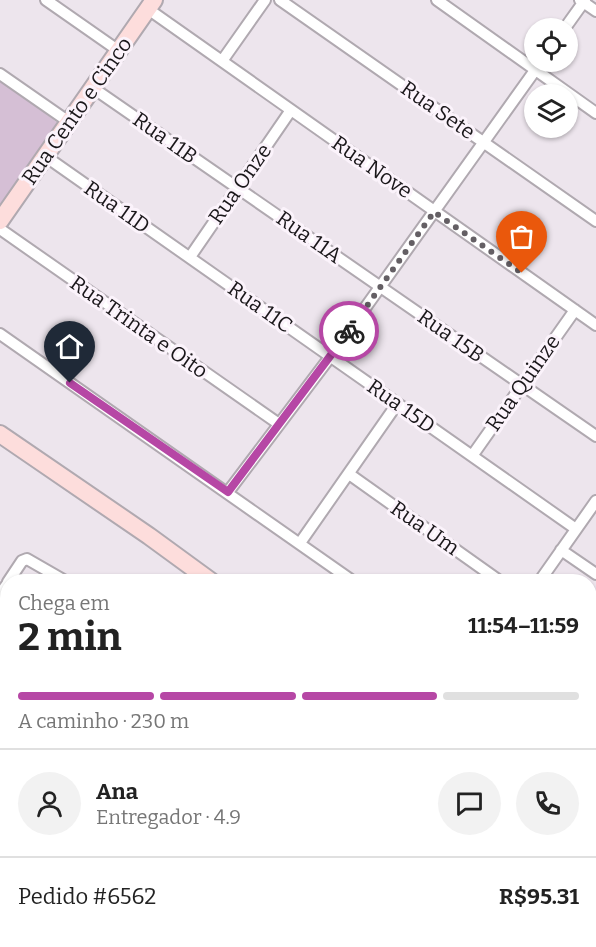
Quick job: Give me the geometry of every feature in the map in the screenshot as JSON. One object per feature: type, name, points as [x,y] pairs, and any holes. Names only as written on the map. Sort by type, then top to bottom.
[{"type":"street","points":[[46,0],[119,51]]},
{"type":"street","points":[[222,62],[265,0]]},
{"type":"street","name":"Rua Sete","points":[[280,0],[596,221]]},
{"type":"street","points":[[437,0],[524,57]]},
{"type":"street","points":[[572,18],[583,1],[596,11]]},
{"type":"street","name":"Rua Cento e Cinco","points":[[0,221],[151,4]]},
{"type":"street","name":"Rua Nove","points":[[151,4],[222,62],[596,325]]},
{"type":"street","points":[[228,492],[330,357],[534,72]]},
{"type":"street","points":[[545,72],[596,113]]},
{"type":"street","points":[[0,74],[69,122]]},
{"type":"street","name":"Rua 11B","points":[[93,88],[237,188]]},
{"type":"street","name":"Rua Onze","points":[[190,257],[291,110]]},
{"type":"street","name":"Rua 11D","points":[[45,156],[190,257]]},
{"type":"street","name":"Rua 11A","points":[[237,188],[380,287]]},
{"type":"street","name":"Rua Trinta e Oito","points":[[0,229],[279,424]]},
{"type":"street","name":"Rua 11C","points":[[190,257],[330,357]]},
{"type":"street","name":"Rua 15B","points":[[380,287],[596,436]]},
{"type":"street","name":"Rua Quinze","points":[[472,456],[575,310]]},
{"type":"street","points":[[0,334],[343,574]]},
{"type":"street","name":"Rua 15D","points":[[330,357],[576,529]]},
{"type":"street","points":[[300,543],[398,404]]},
{"type":"street","points":[[0,434],[191,574]]},
{"type":"street","name":"Rua Um","points":[[349,474],[490,574]]},
{"type":"street","points":[[544,574],[596,501]]},
{"type":"street","points":[[561,550],[596,574]]},
{"type":"street","points":[[13,574],[22,561],[27,559],[54,574]]},
{"type":"shaded area","points":[[0,80],[58,123],[0,206]]},
{"type":"way so far","points":[[349,331],[434,212],[522,273]]},
{"type":"route","points":[[70,383],[228,492],[349,331]]}]
